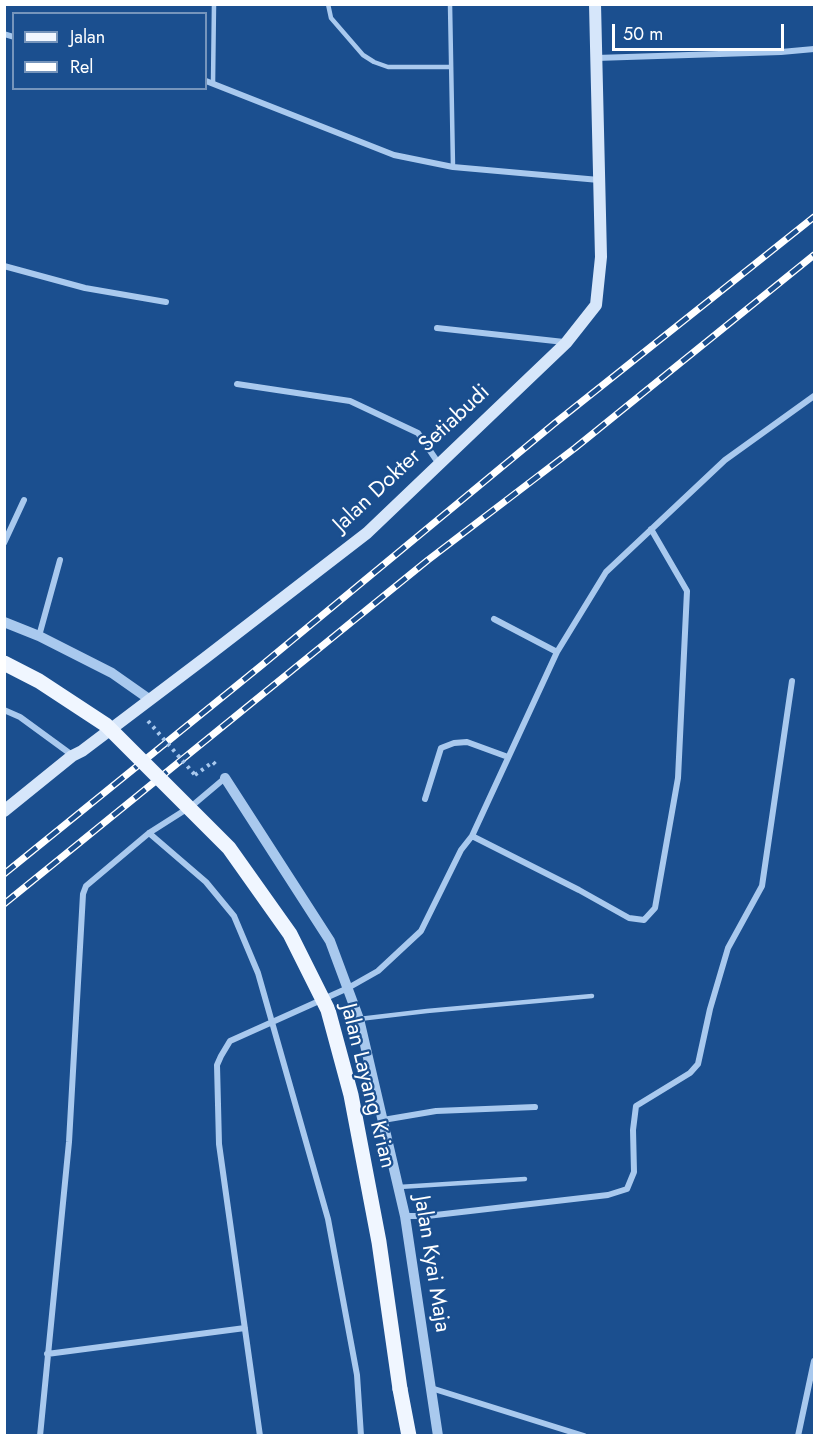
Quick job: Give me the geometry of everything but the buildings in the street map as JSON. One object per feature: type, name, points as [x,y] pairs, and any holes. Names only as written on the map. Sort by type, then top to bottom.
[{"type":"main road","name":"Jalan Dokter Setiabudi","points":[[4,811],[367,533],[566,343],[596,305],[601,257],[595,4]]},
{"type":"main road","name":"Jalan Layang Krian","points":[[4,663],[39,681],[106,725],[229,848],[290,934],[328,1010],[351,1095],[379,1242],[409,1436]]},
{"type":"street","points":[[595,58],[814,49]]},
{"type":"street","points":[[207,81],[394,155],[453,166],[599,180]]},
{"type":"street","points":[[4,266],[85,288],[166,302]]},
{"type":"street","points":[[437,328],[566,343]]},
{"type":"street","points":[[237,384],[350,401],[418,433],[439,464]]},
{"type":"street","points":[[260,1436],[219,1144],[218,1065],[220,1056],[230,1041],[348,988],[378,971],[421,931],[461,850],[472,836],[557,652],[606,572],[725,460],[814,396]]},
{"type":"street","points":[[4,543],[24,500]]},
{"type":"street","points":[[472,836],[629,918],[644,920],[655,908],[678,777],[687,591],[651,529]]},
{"type":"street","points":[[39,636],[60,560]]},
{"type":"street","points":[[494,619],[557,652]]},
{"type":"street","points":[[4,622],[39,636],[112,673],[149,699]]},
{"type":"street","points":[[405,1216],[426,1216],[608,1195],[627,1190],[634,1172],[633,1130],[636,1106],[690,1073],[698,1064],[710,1009],[728,948],[762,886],[792,681]]},
{"type":"street","points":[[4,710],[20,717],[77,753]]},
{"type":"street","points":[[425,799],[441,748],[454,743],[467,742],[508,757]]},
{"type":"street","points":[[40,1436],[69,1142],[83,894],[86,886],[149,833],[193,805],[225,778]]},
{"type":"street","name":"Jalan Kyai Maja","points":[[225,778],[330,941],[359,1019],[405,1216],[438,1436]]},
{"type":"street","points":[[149,833],[206,882],[234,916],[258,973],[328,1219],[357,1375],[361,1436]]},
{"type":"street","points":[[382,1120],[436,1111],[535,1107]]},
{"type":"street","points":[[47,1354],[245,1328]]},
{"type":"street","points":[[798,1436],[814,1360]]},
{"type":"street","points":[[430,1388],[584,1436]]},
{"type":"lane","points":[[213,83],[214,4]]},
{"type":"lane","points":[[328,4],[331,18],[363,55],[374,62],[388,67],[451,67]]},
{"type":"lane","points":[[450,4],[453,166]]},
{"type":"lane","points":[[359,1019],[592,996]]},
{"type":"lane","points":[[399,1187],[525,1179]]},
{"type":"path","points":[[148,721],[195,775],[213,762]]},
{"type":"railway","points":[[4,874],[555,423],[814,217]]},
{"type":"railway","points":[[4,904],[428,560],[575,448],[814,255]]}]
